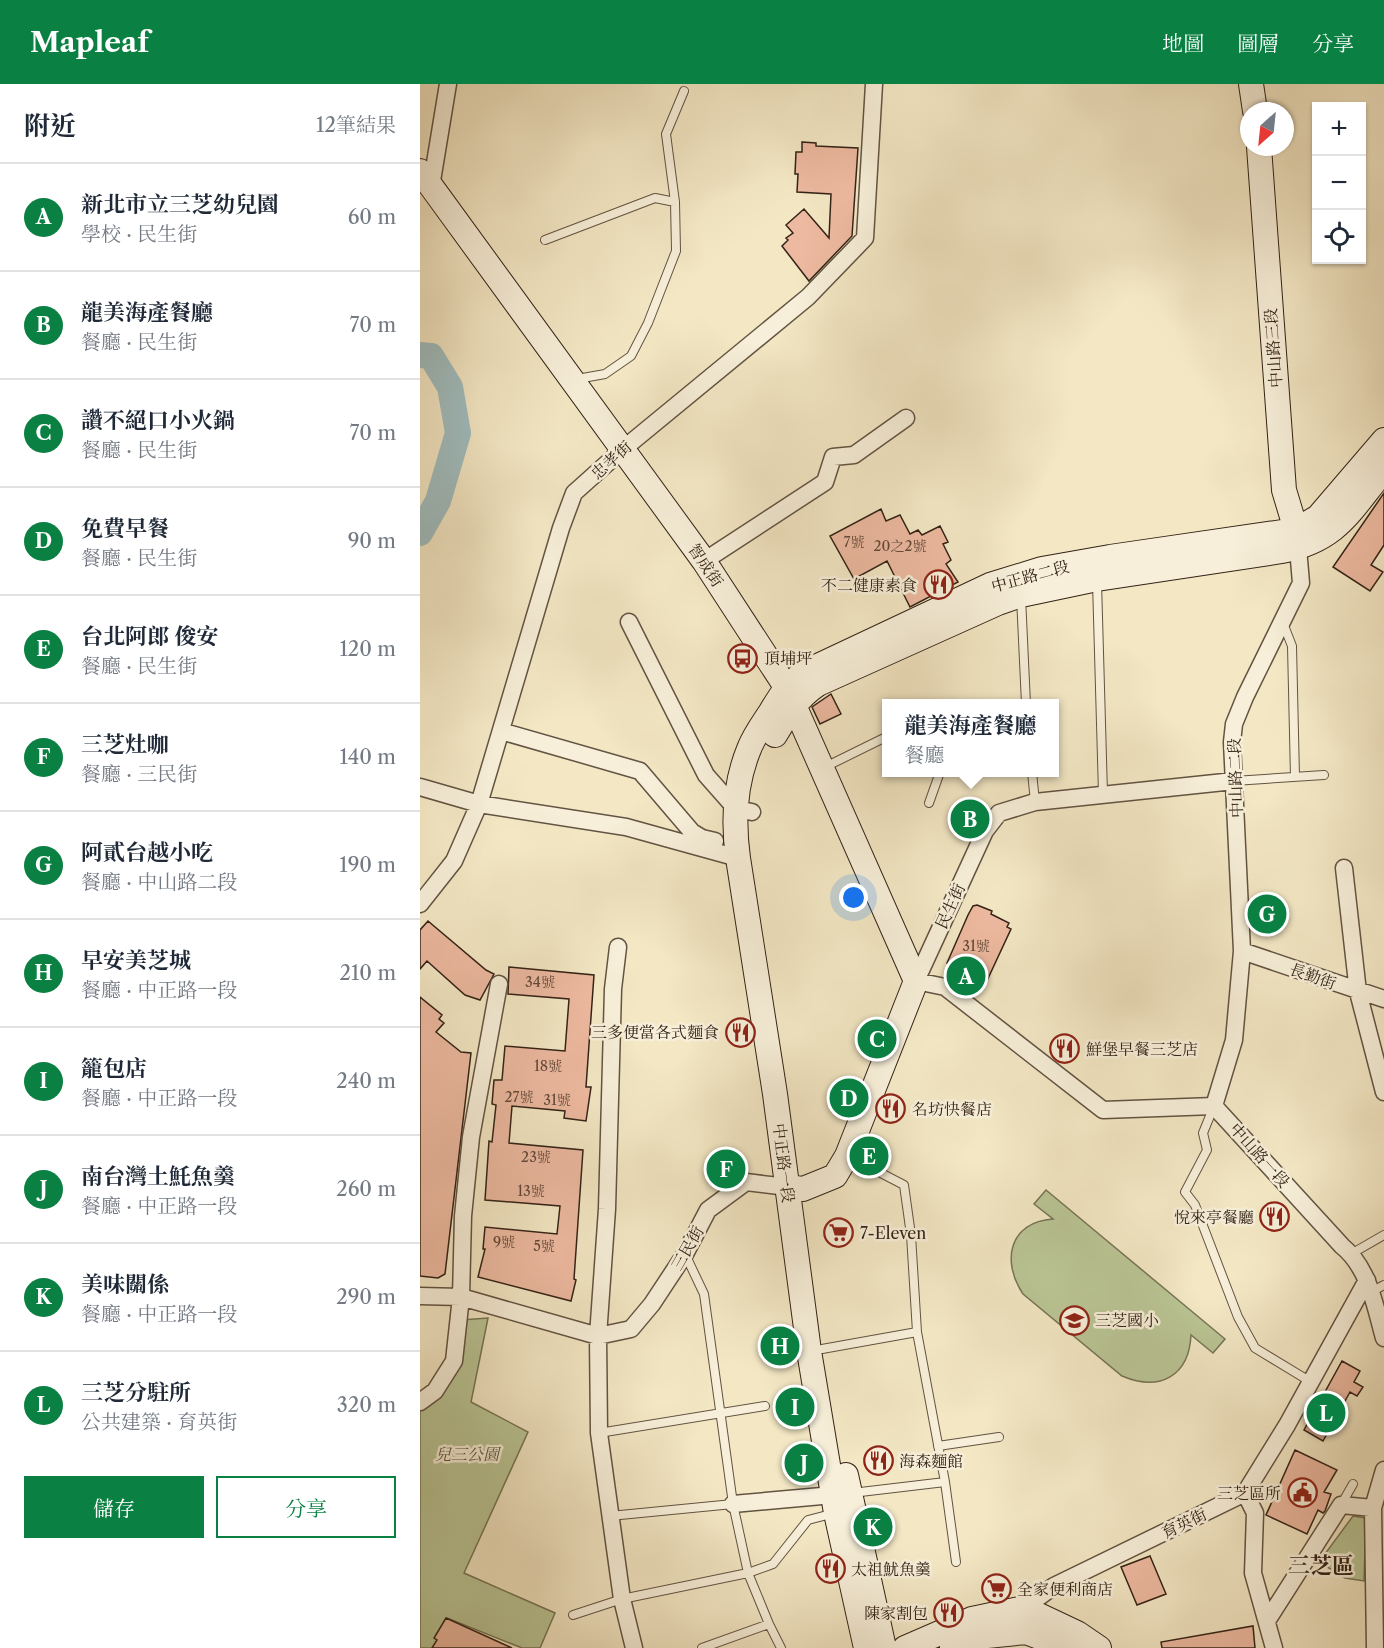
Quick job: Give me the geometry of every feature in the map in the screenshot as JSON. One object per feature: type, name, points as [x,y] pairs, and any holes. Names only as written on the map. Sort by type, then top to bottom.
[{"type":"main road","points":[[1251,84],[1254,102]]},
{"type":"main road","name":"中山路三段","points":[[1260,156],[1284,489],[1297,539]]},
{"type":"main road","name":"智成街","points":[[426,179],[704,561],[790,696],[916,981]]},
{"type":"main road","points":[[1297,539],[1384,440]]},
{"type":"main road","points":[[1297,539],[1320,539],[1338,526],[1384,470]]},
{"type":"main road","name":"中正路二段","points":[[1020,585],[1097,579],[1297,539]]},
{"type":"main road","name":"中正路二段","points":[[790,696],[805,693],[818,684],[998,603],[1042,569],[1110,557],[1297,539]]},
{"type":"main road","name":"中正路一段","points":[[790,696],[786,716],[765,754],[744,811],[737,852],[775,1094],[795,1188],[822,1349],[839,1500],[885,1648]]},
{"type":"main road","name":"中正路一段","points":[[744,811],[754,861],[795,1188],[809,1351],[866,1648]]},
{"type":"main road","name":"民生街","points":[[795,1188],[835,1176],[847,1156],[916,981]]},
{"type":"main road","points":[[914,1646],[972,1618],[1024,1608],[1077,1633],[1099,1648]]},
{"type":"main road","points":[[952,1648],[978,1637],[1026,1632],[1068,1648]]},
{"type":"street","points":[[426,179],[448,84]]},
{"type":"street","name":"忠孝街","points":[[420,904],[454,861],[480,804],[561,528],[574,494],[622,450],[808,297],[865,238],[874,84]]},
{"type":"street","points":[[704,561],[825,482],[833,457],[854,455],[906,418]]},
{"type":"street","name":"中山路二段","points":[[1242,951],[1234,781],[1234,724],[1301,583],[1297,539]]},
{"type":"street","points":[[629,622],[706,775],[744,811]]},
{"type":"street","points":[[501,731],[640,771],[692,832],[737,852]]},
{"type":"street","name":"民生街","points":[[916,981],[985,831],[999,813],[1035,802],[1234,781]]},
{"type":"street","points":[[420,787],[480,804],[626,827],[737,852]]},
{"type":"street","points":[[1344,868],[1358,992],[1384,1092]]},
{"type":"street","points":[[618,947],[613,989],[607,1209],[598,1336],[599,1433],[622,1599],[634,1648]]},
{"type":"street","points":[[916,981],[945,987],[1103,1110],[1214,1106],[1234,1040],[1242,951]]},
{"type":"street","name":"長勤街","points":[[1242,951],[1384,999]]},
{"type":"street","points":[[420,1402],[435,1391],[454,1361],[461,1297],[464,1216],[471,1137],[499,984]]},
{"type":"street","name":"中山路一段","points":[[1214,1106],[1341,1246],[1351,1254],[1374,1286],[1384,1338]]},
{"type":"street","name":"三民街","points":[[598,1336],[631,1329],[652,1304],[685,1254],[708,1210],[746,1182],[795,1188]]},
{"type":"street","points":[[1274,1648],[1253,1573],[1255,1513],[1245,1493],[1311,1382],[1374,1286]]},
{"type":"street","points":[[420,1296],[461,1297],[598,1336]]},
{"type":"street","points":[[1375,1648],[1380,1568],[1373,1508],[1384,1470]]},
{"type":"street","name":"育英街","points":[[1024,1608],[1054,1587],[1245,1493]]},
{"type":"street","points":[[733,1504],[839,1500]]},
{"type":"street","points":[[1267,1621],[1341,1505],[1373,1508]]},
{"type":"street","points":[[1024,1608],[1026,1632]]},
{"type":"lane","points":[[572,379],[605,374],[631,356],[648,323],[676,251],[675,202],[666,134],[684,91]]},
{"type":"lane","points":[[545,240],[655,198],[675,202]]},
{"type":"lane","points":[[1097,579],[1103,794]]},
{"type":"lane","points":[[1020,585],[1026,699]]},
{"type":"lane","points":[[1282,619],[1292,646],[1295,777]]},
{"type":"lane","points":[[822,769],[882,739]]},
{"type":"lane","points":[[1234,781],[1324,775]]},
{"type":"lane","points":[[929,803],[938,777]]},
{"type":"lane","points":[[1032,777],[1035,802]]},
{"type":"lane","points":[[1214,1106],[1203,1133],[1207,1150],[1185,1192],[1195,1205],[1238,1317],[1254,1348],[1311,1382]]},
{"type":"lane","points":[[847,1156],[904,1185],[911,1235],[917,1332],[945,1482],[956,1562]]},
{"type":"lane","points":[[1351,1254],[1384,1235]]},
{"type":"lane","points":[[685,1254],[704,1294],[733,1504],[748,1573],[781,1648]]},
{"type":"lane","points":[[822,1349],[917,1332]]},
{"type":"lane","points":[[599,1433],[765,1406]]},
{"type":"lane","points":[[938,1446],[999,1437]]},
{"type":"lane","points":[[573,1615],[622,1599],[748,1573],[773,1564],[808,1520],[839,1500],[945,1482]]},
{"type":"lane","points":[[1341,1505],[1353,1484]]},
{"type":"lane","points":[[610,1516],[733,1504]]},
{"type":"lane","points":[[702,1648],[769,1624]]},
{"type":"green space","points":[[1046,1190],[1225,1339],[1213,1353],[1191,1335],[1185,1361],[1170,1377],[1160,1381],[1136,1381],[1122,1376],[1023,1294],[1012,1269],[1013,1245],[1018,1235],[1027,1227],[1053,1219],[1034,1204]]},
{"type":"green space","name":"兒三公園","points":[[488,1318],[471,1402],[528,1432],[464,1573],[555,1613],[540,1648],[522,1648],[447,1618],[434,1648],[420,1648],[420,1405],[435,1391],[461,1320]]},
{"type":"green space","points":[[1353,1516],[1366,1518],[1364,1581],[1345,1578],[1319,1562]]},
{"type":"building","points":[[802,142],[816,143],[816,146],[858,148],[852,236],[809,281],[782,246],[788,240],[786,238],[793,233],[786,225],[804,209],[829,238],[831,194],[797,192],[796,152],[802,152]]},
{"type":"building","points":[[1384,493],[1384,545],[1371,565],[1383,572],[1370,591],[1333,567]]},
{"type":"building","points":[[881,509],[886,521],[900,515],[910,534],[918,530],[922,535],[940,526],[948,542],[943,544],[951,560],[946,564],[958,582],[910,607],[887,561],[854,579],[830,536]]},
{"type":"building","points":[[831,694],[841,714],[820,724],[812,707]]},
{"type":"building","points":[[977,905],[992,911],[991,914],[1009,923],[1007,927],[1011,929],[984,987],[975,983],[972,990],[955,982],[957,978],[953,976],[957,967],[947,963],[968,915],[973,906]]},
{"type":"building","points":[[428,921],[486,970],[494,974],[480,1000],[465,995],[427,961],[420,969],[420,930]]},
{"type":"building","points":[[509,967],[594,975],[586,1087],[591,1087],[586,1121],[564,1118],[565,1111],[512,1106],[509,1143],[583,1150],[574,1279],[576,1280],[571,1301],[478,1277],[485,1249],[483,1249],[485,1227],[557,1234],[560,1206],[485,1200],[489,1141],[492,1142],[496,1105],[492,1104],[494,1080],[502,1080],[505,1046],[565,1051],[569,999],[508,994]]},
{"type":"building","points":[[420,997],[442,1015],[439,1019],[444,1023],[436,1032],[461,1052],[471,1053],[445,1274],[438,1278],[420,1276]]},
{"type":"building","points":[[1342,1361],[1360,1371],[1354,1382],[1363,1387],[1357,1396],[1350,1392],[1323,1441],[1304,1430]]},
{"type":"building","name":"三芝區所","points":[[1295,1450],[1337,1470],[1324,1492],[1331,1494],[1325,1511],[1323,1513],[1318,1510],[1307,1534],[1266,1515]]},
{"type":"building","points":[[1150,1556],[1166,1594],[1137,1605],[1121,1567]]},
{"type":"building","points":[[446,1618],[512,1648],[432,1648],[437,1640],[434,1638]]},
{"type":"building","points":[[1253,1626],[1255,1648],[1162,1648],[1161,1642]]},
{"type":"waterway","points":[[420,355],[431,356],[450,387],[458,433],[438,501],[420,533]]},
{"type":"place","name":"不二健康素食","points":[[938,585]]},
{"type":"place","name":"頂埔坪","points":[[743,658]]},
{"type":"place","name":"龍美海產餐廳","points":[[970,819]]},
{"type":"place","name":"阿貳台越小吃","points":[[1267,914]]},
{"type":"place","name":"新北市立三芝幼兒園","points":[[966,976]]},
{"type":"place","name":"三多便當各式麵食","points":[[740,1032]]},
{"type":"place","name":"讚不絕口小火鍋","points":[[877,1039]]},
{"type":"place","name":"鮮堡早餐三芝店","points":[[1065,1049]]},
{"type":"place","name":"免費早餐","points":[[849,1098]]},
{"type":"place","name":"名坊快餐店","points":[[891,1109]]},
{"type":"place","name":"台北阿郎 俊安","points":[[869,1156]]},
{"type":"place","name":"三芝灶咖","points":[[726,1169]]},
{"type":"place","name":"悅來亭餐廳","points":[[1275,1217]]},
{"type":"place","name":"7-Eleven","points":[[839,1233]]},
{"type":"place","name":"三芝國小","points":[[1074,1320]]},
{"type":"place","name":"早安美芝城","points":[[780,1346]]},
{"type":"place","name":"籠包店","points":[[795,1407]]},
{"type":"place","name":"三芝分駐所","points":[[1326,1413]]},
{"type":"place","name":"海森麵館","points":[[878,1461]]},
{"type":"place","name":"南台灣土魠魚羹","points":[[804,1463]]},
{"type":"place","name":"三芝區所","points":[[1302,1493]]},
{"type":"place","name":"美味關係","points":[[873,1527]]},
{"type":"place","name":"太祖魷魚羹","points":[[830,1569]]},
{"type":"place","name":"全家便利商店","points":[[996,1589]]},
{"type":"place","name":"陳家割包","points":[[949,1613]]},
{"type":"district","name":"三芝區","points":[[1321,1565]]}]
